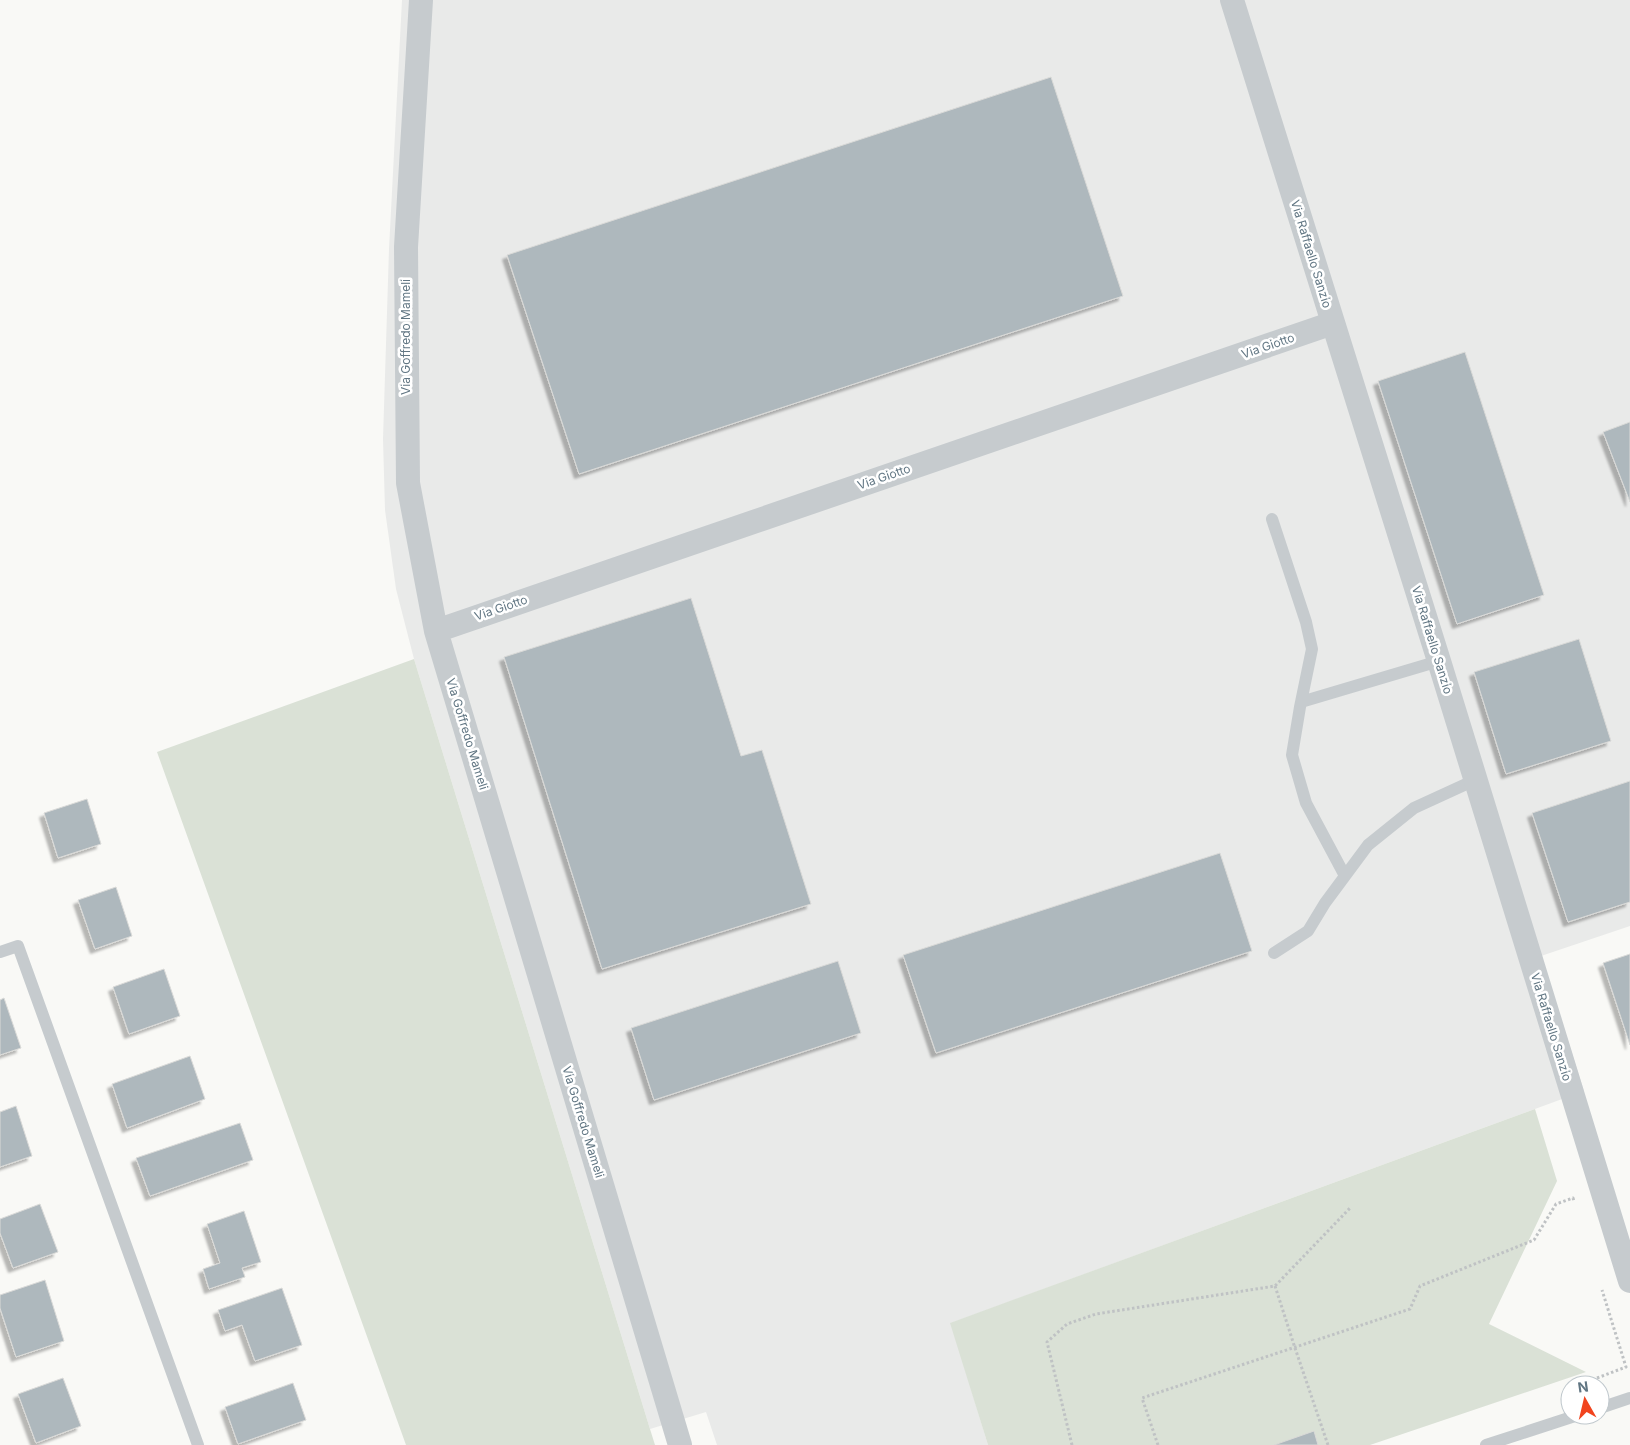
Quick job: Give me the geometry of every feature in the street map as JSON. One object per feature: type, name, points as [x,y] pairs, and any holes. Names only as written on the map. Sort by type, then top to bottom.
[{"type":"street","name":"Via Goffredo Mameli","points":[[421,0],[406,246],[408,483],[436,630],[680,1445]]},
{"type":"street","name":"Via Raffaello Sanzio","points":[[1232,0],[1439,661],[1630,1281]]},
{"type":"street","name":"Via Giotto","points":[[436,630],[1333,323]]},
{"type":"lane","points":[[1272,519],[1306,622],[1312,648],[1292,755],[1306,803],[1345,876]]},
{"type":"lane","points":[[1301,702],[1439,661]]},
{"type":"lane","points":[[1274,953],[1308,931],[1368,845],[1414,808],[1475,780]]},
{"type":"lane","points":[[0,952],[18,946],[198,1445]]},
{"type":"lane","points":[[1610,1405],[1630,1398]]},
{"type":"lane","points":[[1486,1445],[1560,1421]]},
{"type":"path","points":[[1158,1445],[1142,1398],[1410,1310],[1420,1286],[1534,1240],[1556,1204],[1574,1198],[1576,1207]]},
{"type":"path","points":[[1072,1445],[1046,1342],[1067,1324],[1096,1314],[1275,1286],[1351,1207]]},
{"type":"path","points":[[1600,1284],[1626,1367],[1605,1375]]},
{"type":"path","points":[[1275,1286],[1294,1348],[1328,1445]]},
{"type":"shaded area","points":[[402,0],[1630,0],[1630,926],[1541,956],[1584,1091],[951,1323],[988,1445],[717,1445],[706,1412],[650,1429],[414,659],[396,589],[385,510],[383,439],[389,249]]},
{"type":"shaded area","points":[[414,659],[655,1445],[406,1445],[157,752]]},
{"type":"shaded area","points":[[1535,1109],[1557,1181],[1489,1324],[1586,1372],[1577,1375],[1560,1375],[1560,1381],[1370,1445],[988,1445],[950,1323]]},
{"type":"building","points":[[1051,77],[1123,296],[579,474],[507,255]]},
{"type":"building","points":[[1465,352],[1544,595],[1457,624],[1378,381]]},
{"type":"building","points":[[1630,422],[1630,502],[1603,432]]},
{"type":"building","points":[[691,598],[741,756],[762,750],[811,904],[602,969],[504,657]]},
{"type":"building","points":[[1579,639],[1611,741],[1506,774],[1474,672]]},
{"type":"building","points":[[1630,781],[1630,902],[1568,922],[1532,813]]},
{"type":"building","points":[[87,799],[101,844],[58,858],[44,813]]},
{"type":"building","points":[[1220,853],[1252,951],[936,1053],[903,955]]},
{"type":"building","points":[[116,887],[132,936],[95,949],[78,900]]},
{"type":"building","points":[[1630,954],[1630,1045],[1603,963]]},
{"type":"building","points":[[838,961],[861,1033],[654,1100],[631,1028]]},
{"type":"building","points":[[164,969],[180,1016],[129,1034],[113,987]]},
{"type":"building","points":[[4,998],[21,1048],[0,1055],[0,1000]]},
{"type":"building","points":[[190,1056],[205,1099],[127,1128],[112,1084]]},
{"type":"building","points":[[16,1106],[32,1156],[0,1167],[0,1112]]},
{"type":"building","points":[[240,1123],[253,1160],[150,1196],[136,1158]]},
{"type":"building","points":[[40,1204],[58,1252],[13,1268],[0,1233],[0,1219]]},
{"type":"building","points":[[244,1211],[261,1262],[242,1268],[245,1277],[209,1289],[203,1269],[220,1263],[207,1224]]},
{"type":"building","points":[[45,1280],[64,1341],[16,1357],[0,1308],[0,1295]]},
{"type":"building","points":[[282,1288],[302,1345],[255,1361],[242,1325],[225,1331],[218,1310]]},
{"type":"building","points":[[63,1378],[81,1426],[36,1443],[18,1394]]},
{"type":"building","points":[[293,1383],[306,1420],[238,1444],[225,1407]]},
{"type":"building","points":[[1314,1431],[1318,1445],[1274,1445]]}]
